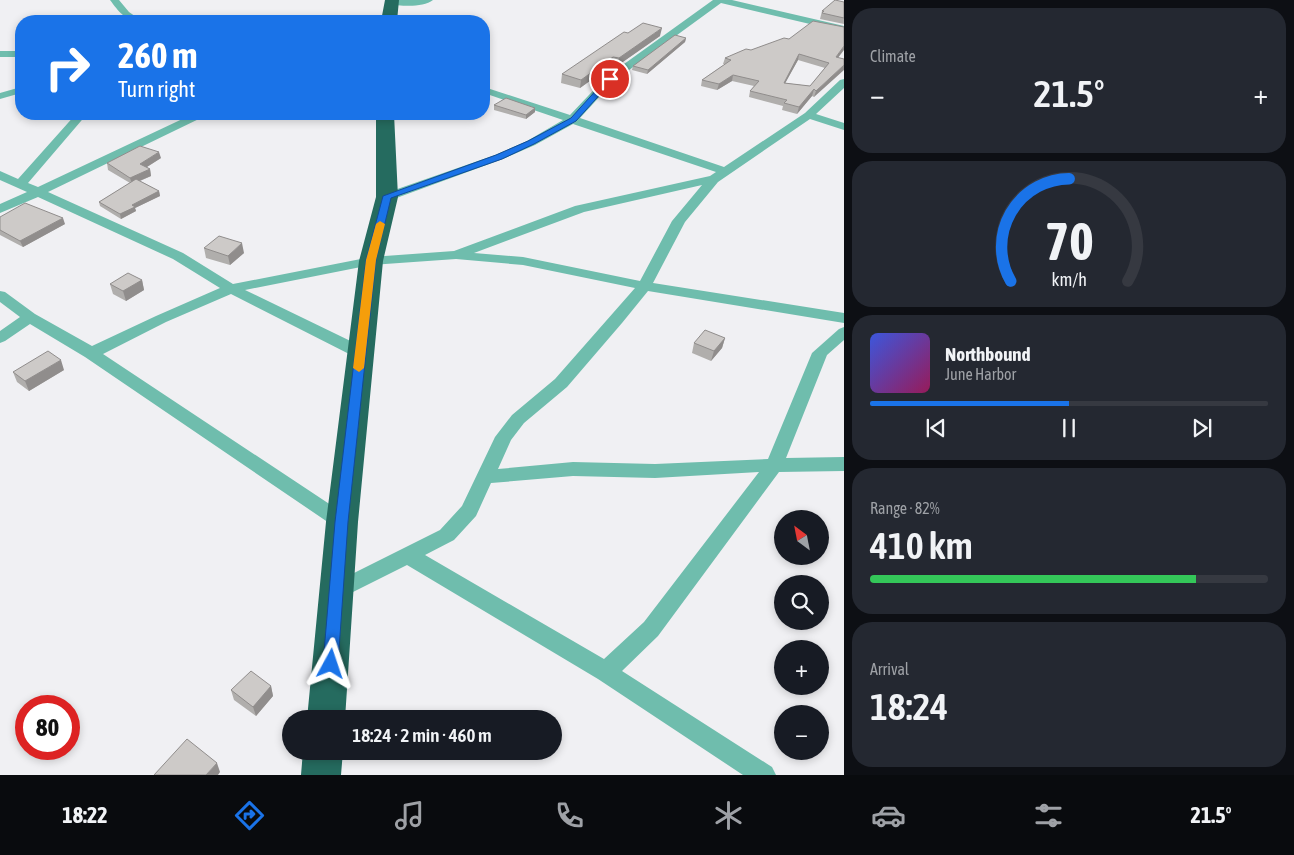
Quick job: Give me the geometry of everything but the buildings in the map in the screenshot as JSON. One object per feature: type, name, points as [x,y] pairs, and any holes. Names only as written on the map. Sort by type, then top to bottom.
[{"type":"highway","points":[[390,15],[391,1]]},
{"type":"highway","points":[[327,710],[342,522],[360,353],[371,260],[387,196],[386,120]]},
{"type":"highway","points":[[321,775],[322,760]]},
{"type":"street","points":[[114,0],[122,15]]},
{"type":"street","points":[[391,1],[409,3],[429,0]]},
{"type":"street","points":[[387,196],[499,157],[531,143],[573,119],[610,79],[720,0],[844,29]]},
{"type":"street","points":[[0,54],[15,54]]},
{"type":"street","points":[[337,592],[448,535],[469,511],[504,437],[518,419],[561,383],[617,320],[644,286],[678,221],[714,179],[809,115],[844,82]]},
{"type":"street","points":[[0,96],[15,92]]},
{"type":"street","points":[[490,92],[725,170]]},
{"type":"street","points":[[809,115],[844,127]]},
{"type":"street","points":[[20,184],[77,120]]},
{"type":"street","points":[[0,209],[38,193],[188,120]]},
{"type":"street","points":[[0,175],[178,256],[231,289],[360,353]]},
{"type":"street","points":[[456,255],[580,209],[714,179]]},
{"type":"street","points":[[91,353],[161,319],[231,289],[371,260],[456,255],[523,261],[644,286],[844,318]]},
{"type":"street","points":[[0,295],[30,317],[91,353],[342,522]]},
{"type":"street","points":[[0,338],[30,317]]},
{"type":"street","points":[[606,672],[651,629],[774,465],[820,353],[844,332]]},
{"type":"street","points":[[486,476],[573,469],[655,471],[774,465],[844,464]]},
{"type":"street","points":[[409,556],[606,672],[764,775]]},
{"type":"slow traffic","points":[[359,368],[371,260],[380,224]]},
{"type":"route","points":[[331,664],[342,522],[371,260],[387,196],[464,170],[531,143],[573,119],[610,79]]}]
